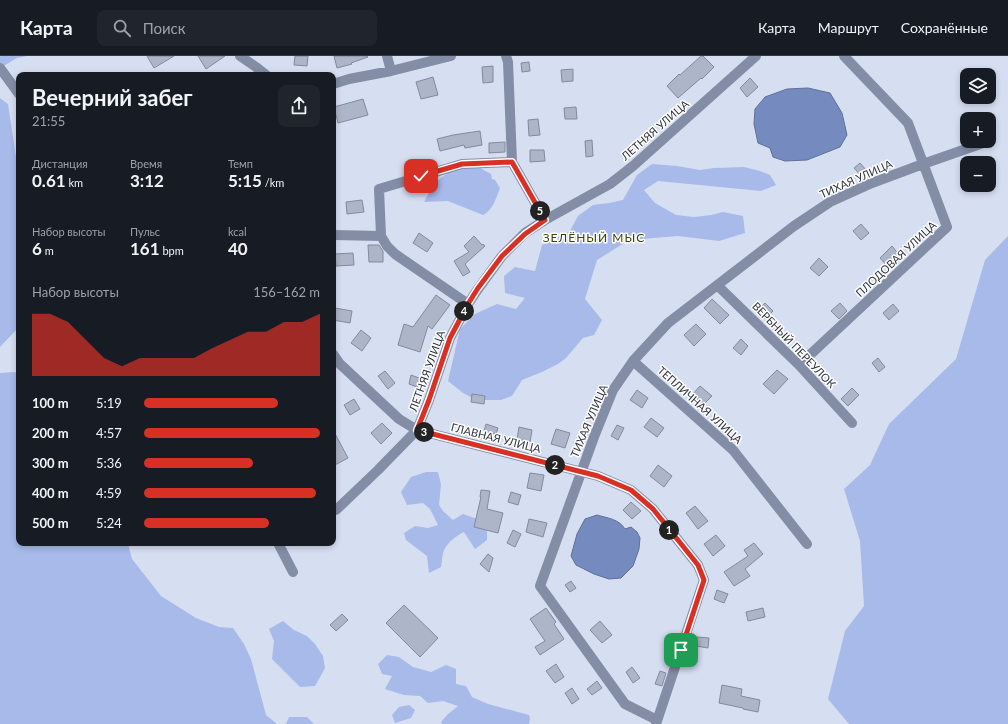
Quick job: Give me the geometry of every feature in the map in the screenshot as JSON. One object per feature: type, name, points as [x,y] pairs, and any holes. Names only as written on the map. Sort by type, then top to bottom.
[{"type":"street","points":[[240,56],[262,72]]},
{"type":"street","points":[[388,56],[391,71]]},
{"type":"street","points":[[336,83],[451,56]]},
{"type":"street","points":[[506,56],[508,62],[512,162],[545,220]]},
{"type":"street","name":"ЛЕТНЯЯ УЛИЦА","points":[[336,510],[417,430],[450,338],[478,288],[502,256],[525,234],[545,220],[610,184],[622,175],[756,56]]},
{"type":"street","name":"ПЛОДОВАЯ УЛИЦА","points":[[799,365],[947,227],[908,123],[844,56]]},
{"type":"street","points":[[0,68],[16,90]]},
{"type":"street","name":"ТИХАЯ УЛИЦА","points":[[657,722],[625,704],[540,586],[569,504],[613,390],[633,361],[668,323],[794,226],[830,202],[923,164],[968,148]]},
{"type":"street","points":[[468,304],[395,254],[387,246],[381,236],[379,189],[462,164],[512,162]]},
{"type":"street","points":[[336,235],[381,236]]},
{"type":"street","name":"ВЕРБНЫЙ ПЕРЕУЛОК","points":[[717,285],[799,365],[852,423]]},
{"type":"street","name":"ГЛАВНАЯ УЛИЦА","points":[[336,358],[340,364],[399,419],[417,430],[598,476],[631,490],[653,509],[698,565],[704,580],[657,722]]},
{"type":"street","name":"ТЕПЛИЧНАЯ УЛИЦА","points":[[633,361],[733,450],[807,544]]},
{"type":"street","points":[[280,546],[293,572]]},
{"type":"shaded area","points":[[0,56],[27,56],[17,58],[0,68]]},
{"type":"shaded area","points":[[808,88],[830,93],[842,113],[847,135],[840,147],[807,160],[785,161],[773,157],[770,148],[758,143],[754,124],[755,109],[765,97],[787,89]]},
{"type":"shaded area","points":[[0,98],[8,104],[16,157],[16,330],[0,347]]},
{"type":"shaded area","points":[[652,164],[700,170],[744,167],[770,175],[776,185],[761,191],[658,181],[644,190],[655,203],[676,215],[694,217],[723,212],[743,216],[745,233],[719,241],[678,236],[629,240],[597,260],[585,299],[602,320],[594,335],[583,338],[566,358],[542,372],[522,380],[512,396],[501,400],[476,400],[463,393],[448,381],[460,329],[475,314],[497,304],[516,309],[525,298],[505,293],[504,276],[515,267],[535,271],[542,245],[570,231],[578,216],[593,205],[623,200],[637,175]]},
{"type":"shaded area","points":[[467,166],[480,168],[491,174],[492,179],[495,180],[500,188],[494,203],[486,213],[483,215],[448,201],[424,202],[432,188],[441,178],[452,171]]},
{"type":"shaded area","points":[[1008,236],[1008,724],[849,724],[828,699],[845,631],[864,606],[860,541],[844,489],[870,465],[889,424],[956,359],[985,260]]},
{"type":"shaded area","points":[[16,372],[16,546],[129,546],[132,559],[161,596],[196,618],[219,627],[233,628],[244,644],[251,659],[266,715],[277,724],[0,724],[0,373]]},
{"type":"shaded area","points":[[426,472],[438,472],[441,484],[439,505],[443,511],[453,520],[463,514],[480,520],[487,532],[487,540],[475,549],[464,532],[455,537],[444,550],[441,567],[429,573],[427,556],[406,540],[404,533],[415,526],[428,528],[438,525],[430,509],[423,503],[407,505],[401,492],[411,477]]},
{"type":"shaded area","points":[[597,515],[620,523],[625,529],[631,527],[637,532],[640,538],[639,549],[633,566],[621,578],[609,579],[594,574],[576,565],[571,556],[577,534],[585,519]]},
{"type":"shaded area","points":[[283,621],[294,630],[307,636],[315,644],[323,656],[325,668],[315,686],[300,687],[272,659],[274,641],[269,629]]},
{"type":"shaded area","points":[[387,655],[399,657],[413,667],[431,672],[446,665],[456,669],[456,684],[466,686],[472,697],[488,704],[529,715],[529,724],[442,724],[441,722],[447,715],[458,706],[443,701],[428,703],[420,696],[404,695],[385,689],[392,676],[382,674],[378,664]]},
{"type":"shaded area","points":[[409,705],[415,710],[411,718],[395,723],[392,715],[399,707]]},
{"type":"shaded area","points":[[289,717],[307,717],[314,724],[286,724]]},
{"type":"building","points":[[147,56],[174,56],[154,68]]},
{"type":"building","points":[[198,56],[225,56],[206,69]]},
{"type":"building","points":[[295,56],[308,56],[307,66],[294,65]]},
{"type":"building","points":[[334,56],[368,57],[351,63],[352,64],[337,68]]},
{"type":"building","points":[[701,56],[703,56],[714,67],[702,79],[701,78],[678,98],[667,86]]},
{"type":"building","points":[[529,62],[530,71],[522,72],[521,63]]},
{"type":"building","points":[[493,66],[493,82],[483,83],[482,67]]},
{"type":"building","points":[[573,69],[573,81],[562,82],[561,70]]},
{"type":"building","points":[[433,77],[438,95],[421,99],[416,82]]},
{"type":"building","points":[[750,78],[758,87],[747,97],[740,88]]},
{"type":"building","points":[[363,99],[368,115],[338,123],[336,106]]},
{"type":"building","points":[[576,107],[577,119],[565,119],[564,108]]},
{"type":"building","points":[[538,119],[540,135],[529,136],[528,120]]},
{"type":"building","points":[[480,131],[482,145],[465,148],[464,145],[440,151],[437,139]]},
{"type":"building","points":[[592,140],[593,156],[586,157],[585,141]]},
{"type":"building","points":[[505,142],[505,152],[489,153],[489,143]]},
{"type":"building","points":[[530,150],[544,150],[545,161],[530,162]]},
{"type":"building","points":[[860,163],[867,171],[861,176],[854,168]]},
{"type":"building","points":[[362,200],[364,212],[347,214],[346,202]]},
{"type":"building","points":[[861,224],[869,233],[861,240],[853,231]]},
{"type":"building","points":[[419,233],[433,243],[427,252],[413,243]]},
{"type":"building","points":[[474,236],[482,245],[483,244],[485,246],[465,264],[470,272],[463,276],[454,261],[469,252],[464,246]]},
{"type":"building","points":[[368,245],[379,245],[383,251],[383,262],[369,262]]},
{"type":"building","points":[[892,246],[900,256],[888,267],[880,258]]},
{"type":"building","points":[[353,253],[354,265],[336,266],[336,254]]},
{"type":"building","points":[[819,258],[828,267],[819,276],[810,268]]},
{"type":"building","points":[[436,295],[450,305],[432,329],[428,326],[420,352],[398,345],[404,324],[413,327]]},
{"type":"building","points":[[712,299],[729,315],[720,324],[704,308]]},
{"type":"building","points":[[765,303],[773,311],[765,319],[757,311]]},
{"type":"building","points":[[840,303],[847,311],[839,319],[831,311]]},
{"type":"building","points":[[893,304],[899,311],[889,320],[883,313]]},
{"type":"building","points":[[336,308],[352,311],[350,323],[336,321]]},
{"type":"building","points":[[696,324],[706,334],[694,346],[684,335]]},
{"type":"building","points":[[361,330],[371,338],[362,351],[351,343]]},
{"type":"building","points":[[741,339],[748,346],[741,355],[733,348]]},
{"type":"building","points":[[878,358],[885,367],[879,372],[872,363]]},
{"type":"building","points":[[777,370],[788,379],[774,394],[763,384]]},
{"type":"building","points":[[385,371],[395,383],[388,389],[378,376]]},
{"type":"building","points":[[411,375],[419,378],[417,387],[409,384]]},
{"type":"building","points":[[700,386],[712,396],[703,405],[692,395]]},
{"type":"building","points":[[852,388],[859,395],[848,406],[841,399]]},
{"type":"building","points":[[637,390],[648,398],[642,408],[630,400]]},
{"type":"building","points":[[472,394],[485,396],[484,404],[471,402]]},
{"type":"building","points":[[354,399],[360,409],[350,415],[344,405]]},
{"type":"building","points":[[651,418],[664,428],[657,437],[644,427]]},
{"type":"building","points":[[382,423],[392,433],[381,444],[371,433]]},
{"type":"building","points":[[486,424],[498,428],[496,434],[484,431]]},
{"type":"building","points":[[617,425],[624,428],[618,440],[611,436]]},
{"type":"building","points":[[519,427],[532,430],[530,442],[517,439]]},
{"type":"building","points":[[556,429],[570,433],[565,448],[551,444]]},
{"type":"building","points":[[336,436],[348,458],[336,464]]},
{"type":"building","points":[[658,465],[672,476],[664,487],[650,476]]},
{"type":"building","points":[[530,473],[544,475],[541,491],[527,488]]},
{"type":"building","points":[[481,490],[490,491],[487,509],[503,513],[498,533],[474,527],[481,497]]},
{"type":"building","points":[[511,492],[521,495],[518,505],[508,502]]},
{"type":"building","points":[[631,502],[641,511],[632,519],[623,510]]},
{"type":"building","points":[[695,506],[708,521],[698,529],[686,513]]},
{"type":"building","points":[[529,519],[547,523],[543,537],[526,532]]},
{"type":"building","points":[[513,530],[521,534],[515,547],[507,543]]},
{"type":"building","points":[[716,535],[725,546],[713,556],[704,544]]},
{"type":"building","points":[[754,543],[763,554],[745,569],[750,576],[734,586],[724,572],[748,556],[744,550]]},
{"type":"building","points":[[488,554],[493,558],[489,572],[480,564]]},
{"type":"building","points":[[571,581],[576,588],[570,592],[565,585]]},
{"type":"building","points":[[717,590],[728,594],[724,603],[714,599]]},
{"type":"building","points":[[404,605],[438,638],[420,657],[386,623]]},
{"type":"building","points":[[546,608],[556,622],[554,624],[564,639],[540,655],[535,647],[545,641],[530,619]]},
{"type":"building","points":[[763,608],[765,617],[748,621],[746,612]]},
{"type":"building","points":[[342,614],[348,620],[336,631],[330,625]]},
{"type":"building","points":[[600,621],[612,635],[602,643],[590,630]]},
{"type":"building","points":[[697,637],[709,638],[708,648],[696,646]]},
{"type":"building","points":[[556,664],[564,677],[555,683],[546,671]]},
{"type":"building","points":[[632,667],[640,678],[633,683],[626,672]]},
{"type":"building","points":[[660,671],[666,673],[662,686],[655,684]]},
{"type":"building","points":[[597,681],[602,688],[592,695],[587,689]]},
{"type":"building","points":[[722,685],[742,689],[741,696],[760,700],[758,712],[719,703]]},
{"type":"building","points":[[572,688],[579,699],[572,704],[565,693]]},
{"type":"district","name":"ЗЕЛЁНЫЙ МЫС","points":[[594,238]]},
{"type":"route","points":[[421,176],[462,164],[512,162],[545,220],[525,234],[502,256],[468,304],[450,338],[417,430],[598,476],[631,490],[653,509],[698,565],[704,580],[681,650]]}]
